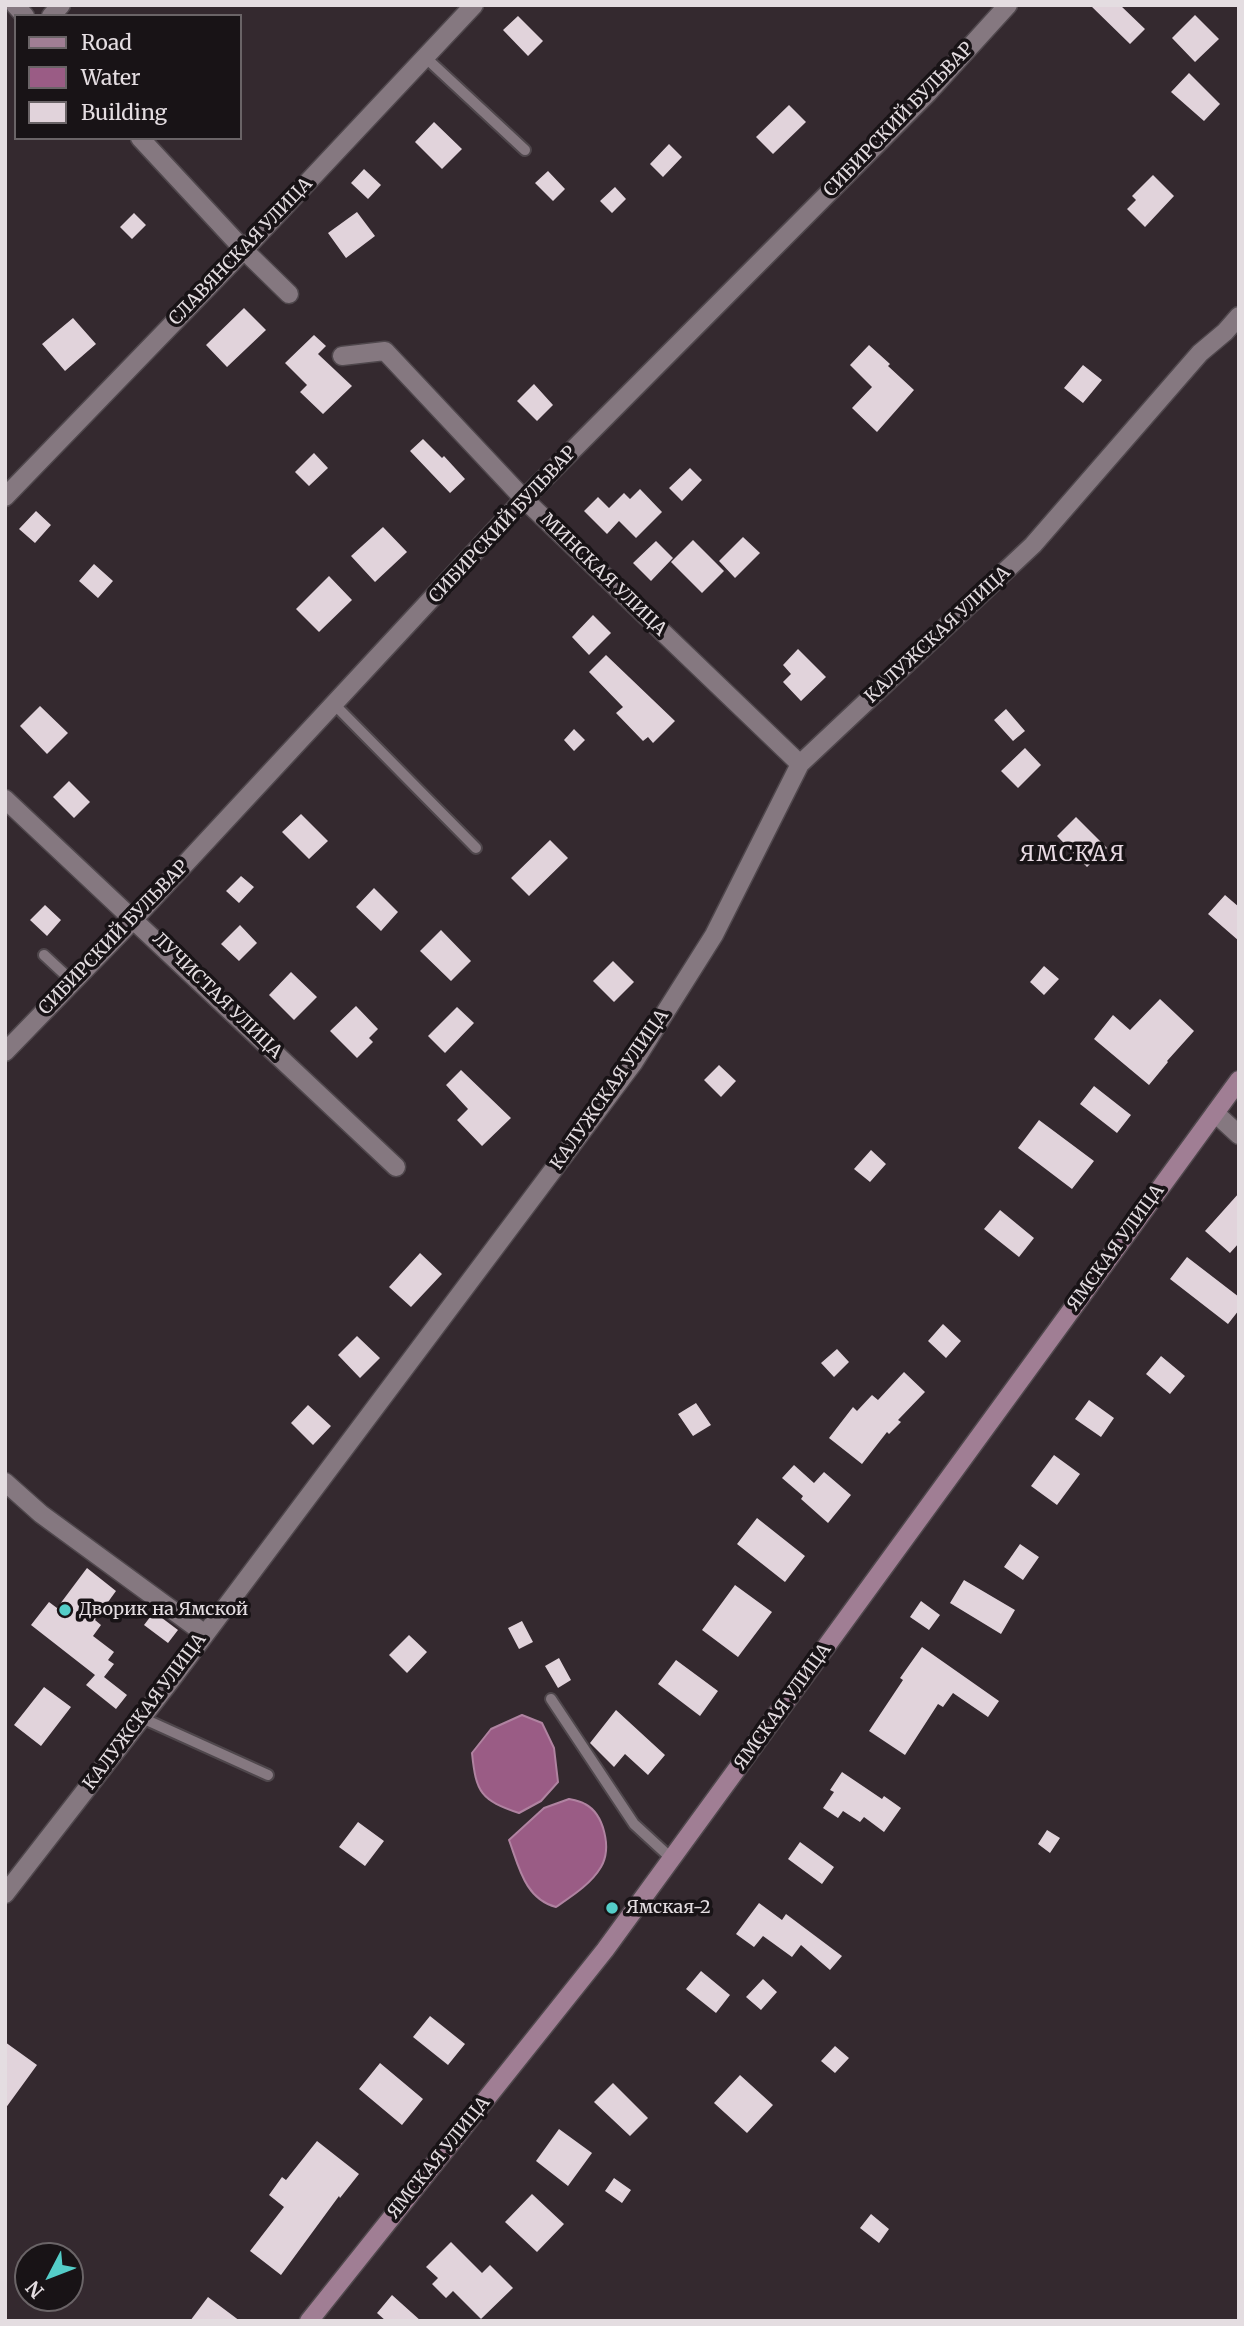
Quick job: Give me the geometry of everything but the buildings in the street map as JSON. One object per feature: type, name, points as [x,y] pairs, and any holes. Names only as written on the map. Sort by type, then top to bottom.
[{"type":"main road","name":"ЯМСКАЯ УЛИЦА","points":[[309,2321],[585,1976],[1239,1080]]},
{"type":"street","name":"СЛАВЯНСКАЯ УЛИЦА","points":[[5,497],[244,250],[474,5]]},
{"type":"street","name":"СИБИРСКИЙ БУЛЬВАР","points":[[5,1052],[135,918],[524,499],[928,93],[1008,5]]},
{"type":"street","points":[[142,140],[244,250],[289,294]]},
{"type":"street","name":"КАЛУЖСКАЯ УЛИЦА","points":[[5,1894],[205,1634],[634,1062],[714,935],[800,764],[1033,545],[1200,353],[1239,316]]},
{"type":"street","name":"МИНСКАЯ УЛИЦА","points":[[342,356],[385,351],[524,499],[800,764]]},
{"type":"street","name":"ЛУЧИСТАЯ УЛИЦА","points":[[5,799],[135,918],[396,1167]]},
{"type":"street","points":[[1215,1113],[1239,1135]]},
{"type":"street","points":[[5,1482],[41,1514],[205,1634]]},
{"type":"lane","points":[[425,57],[525,150]]},
{"type":"lane","points":[[334,704],[476,848]]},
{"type":"lane","points":[[44,955],[73,982]]},
{"type":"lane","points":[[551,1699],[634,1824],[671,1859]]},
{"type":"lane","points":[[142,1717],[268,1775]]},
{"type":"water","points":[[522,1715],[542,1723],[554,1748],[558,1782],[541,1801],[519,1813],[496,1804],[483,1793],[476,1777],[472,1753],[491,1729]]},
{"type":"water","points":[[569,1799],[585,1804],[597,1815],[604,1832],[606,1851],[601,1867],[592,1879],[556,1907],[545,1903],[530,1889],[520,1871],[509,1840],[544,1808]]},
{"type":"place","name":"Дворик на Ямской","points":[[65,1610]]},
{"type":"place","name":"Ямская-2","points":[[612,1908]]},
{"type":"district","name":"ЯМСКАЯ","points":[[1073,855]]}]
